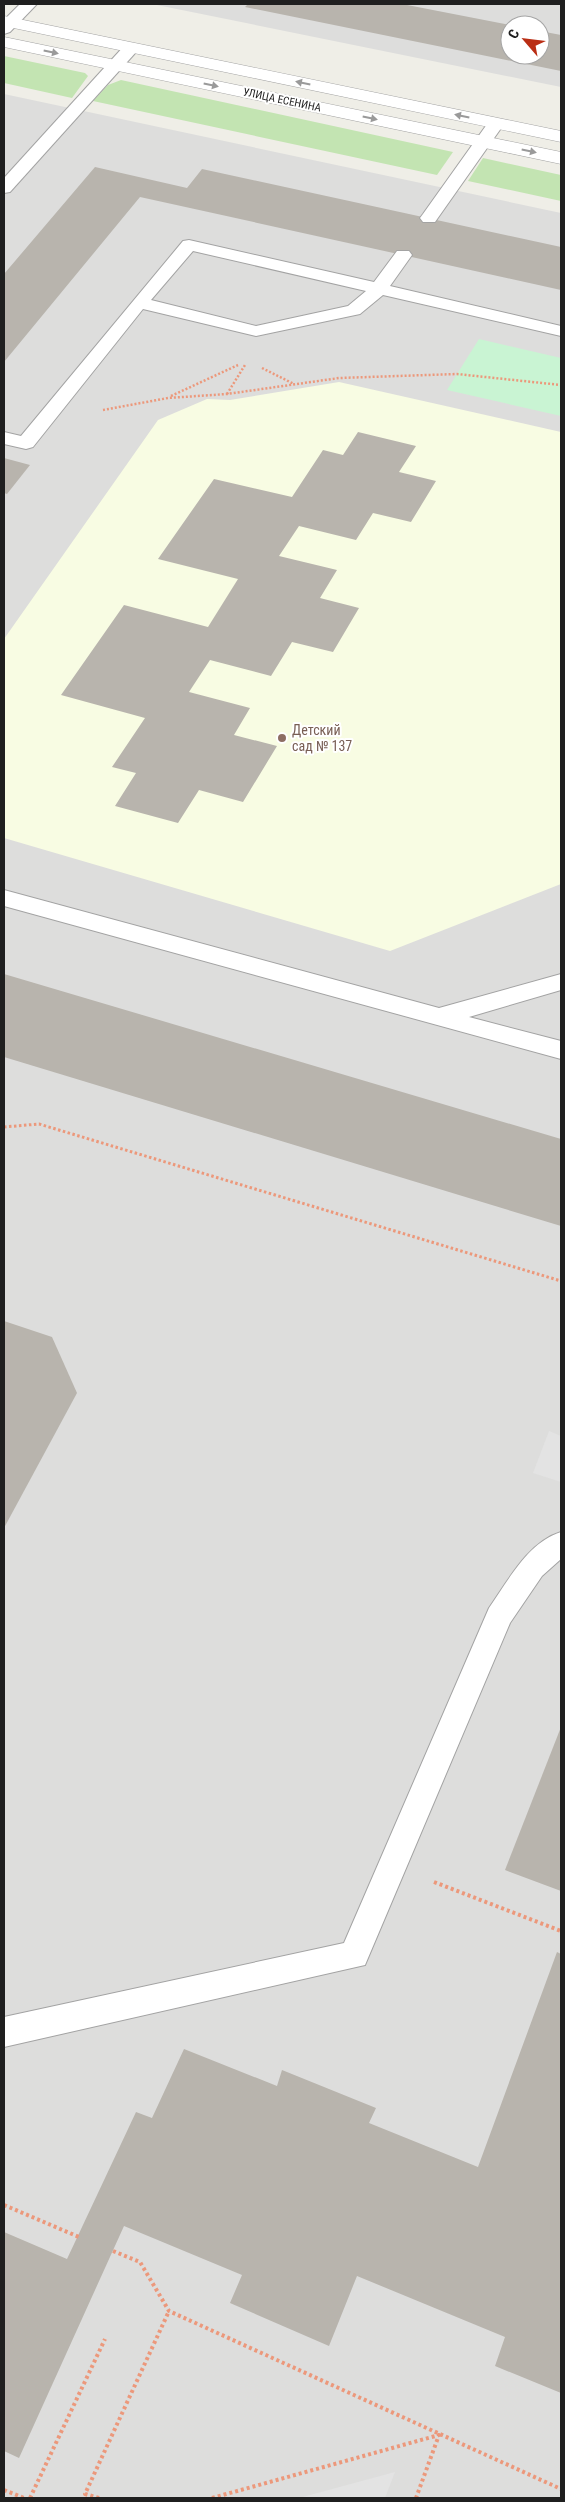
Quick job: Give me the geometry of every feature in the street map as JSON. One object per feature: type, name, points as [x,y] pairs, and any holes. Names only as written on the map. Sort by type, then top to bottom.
[{"type":"street","name":"УЛИЦА ЕСЕНИНА","points":[[6,24],[561,137]]},
{"type":"street","name":"УЛИЦА ЕСЕНИНА","points":[[4,42],[561,158]]},
{"type":"lane","points":[[6,24],[29,4]]},
{"type":"lane","points":[[4,188],[131,48]]},
{"type":"lane","points":[[429,218],[496,124]]},
{"type":"lane","points":[[4,438],[26,443],[139,303],[189,245],[561,331]]},
{"type":"lane","points":[[139,303],[256,331],[354,310],[378,290],[402,255]]},
{"type":"lane","points":[[4,898],[561,1050]]},
{"type":"lane","points":[[442,1016],[561,982]]},
{"type":"lane","points":[[4,2032],[354,1955],[499,1616],[532,1568],[561,1544]]},
{"type":"path","points":[[168,398],[247,360]]},
{"type":"path","points":[[255,364],[295,384]]},
{"type":"path","points":[[43,422],[168,398],[227,394],[339,378],[457,374],[561,385]]},
{"type":"path","points":[[4,1126],[40,1124],[561,1281]]},
{"type":"path","points":[[393,1867],[561,1931]]},
{"type":"path","points":[[4,2205],[79,2237]]},
{"type":"path","points":[[113,2251],[140,2262],[168,2311],[561,2489]]},
{"type":"path","points":[[100,2498],[85,2494],[168,2311]]},
{"type":"path","points":[[30,2498],[104,2339]]},
{"type":"path","points":[[212,2498],[439,2435]]},
{"type":"path","points":[[416,2498],[439,2435]]},
{"type":"path","points":[[4,2490],[24,2498]]},
{"type":"shaded area","points":[[152,4],[561,4],[561,87]]},
{"type":"shaded area","points":[[4,94],[561,213],[561,2498],[4,2498]]},
{"type":"shaded area","name":"Детский сад № 137","points":[[339,382],[561,432],[561,884],[390,951],[4,838],[4,639],[158,420],[207,399],[230,400]]},
{"type":"shaded area","points":[[549,1431],[561,1436],[561,1482],[533,1473]]},
{"type":"shaded area","points":[[395,2472],[385,2498],[299,2498]]},
{"type":"green space","points":[[4,56],[85,73],[88,76],[72,98],[4,83]]},
{"type":"green space","points":[[121,80],[453,152],[437,175],[93,101],[108,85]]},
{"type":"green space","points":[[483,158],[561,175],[561,201],[468,181]]},
{"type":"green space","points":[[479,339],[561,358],[561,416],[447,390]]},
{"type":"building","points":[[248,4],[402,4],[500,23],[500,59],[245,7]]},
{"type":"building","points":[[550,33],[561,35],[561,71],[531,65],[550,65]]},
{"type":"building","points":[[95,167],[187,188],[202,169],[561,247],[561,290],[140,197],[4,362],[4,274]]},
{"type":"building","points":[[358,432],[416,446],[399,472],[436,481],[411,522],[373,513],[356,540],[299,526],[279,556],[337,570],[320,598],[359,608],[333,652],[292,642],[271,676],[210,660],[189,692],[250,708],[234,735],[277,746],[243,802],[199,790],[178,823],[115,806],[136,773],[112,767],[145,718],[61,695],[124,605],[208,627],[238,579],[158,559],[214,479],[292,497],[323,450],[343,455]]},
{"type":"building","points":[[4,458],[30,465],[7,494],[4,493]]},
{"type":"building","points":[[4,974],[561,1139],[561,1226],[4,1057]]},
{"type":"building","points":[[4,1321],[52,1337],[77,1393],[4,1528]]},
{"type":"building","points":[[561,1727],[561,1891],[505,1870]]},
{"type":"building","points":[[557,1952],[561,1954],[561,2393],[495,2366],[505,2337],[357,2276],[329,2346],[230,2303],[242,2275],[124,2226],[19,2458],[4,2451],[4,2232],[67,2259],[136,2112],[152,2118],[184,2049],[277,2086],[282,2070],[376,2108],[369,2123],[478,2167]]},
{"type":"place","name":"Детский сад № 137","points":[[282,738]]}]
